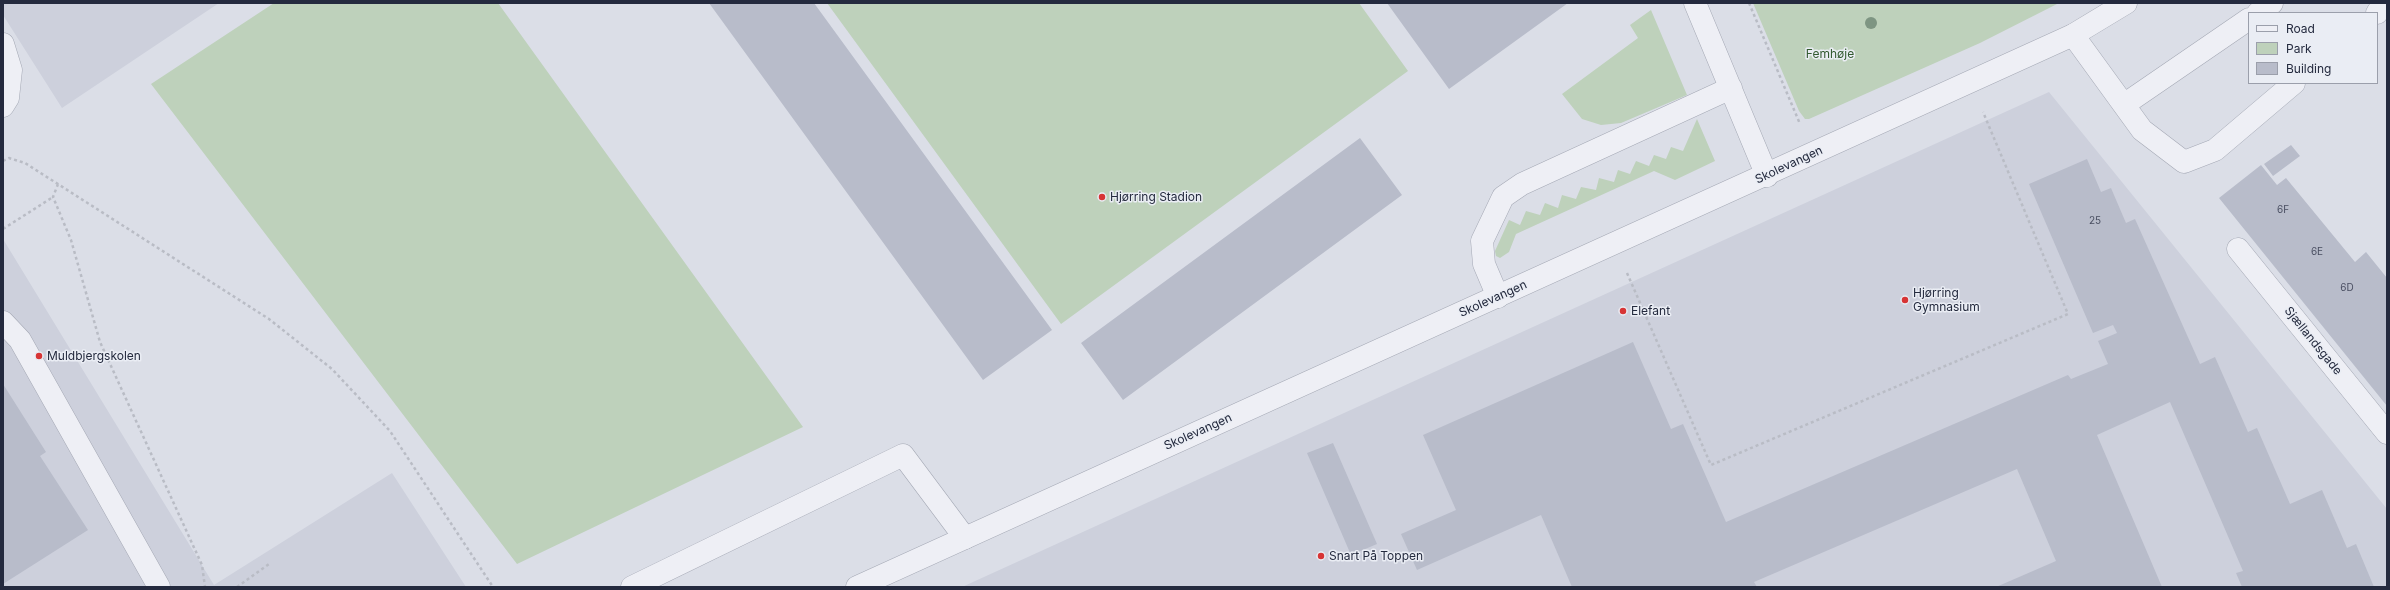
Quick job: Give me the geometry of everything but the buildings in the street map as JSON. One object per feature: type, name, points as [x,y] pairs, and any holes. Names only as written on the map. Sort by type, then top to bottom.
[{"type":"street","points":[[1695,3],[1767,176]]},
{"type":"street","name":"Skolevangen","points":[[857,587],[1767,176],[2073,35],[2126,3]]},
{"type":"street","points":[[2259,12],[2272,3]]},
{"type":"street","points":[[2378,12],[2384,3]]},
{"type":"street","points":[[2124,104],[2248,20]]},
{"type":"street","points":[[2073,35],[2142,130],[2184,162],[2215,150],[2293,84]]},
{"type":"street","points":[[3,44],[11,70],[8,98],[3,106]]},
{"type":"street","points":[[1498,297],[1484,264],[1482,241],[1503,197],[1522,184],[1731,88]]},
{"type":"street","name":"Sjællandsgade","points":[[2238,249],[2387,433]]},
{"type":"street","points":[[3,322],[20,340],[159,587]]},
{"type":"street","points":[[632,587],[904,455],[965,538]]},
{"type":"path","points":[[1749,3],[1813,154]]},
{"type":"path","points":[[1614,244],[1710,465],[2068,314],[1970,82]]},
{"type":"path","points":[[3,161],[9,158],[25,163],[270,319],[332,369],[390,431],[493,587]]},
{"type":"path","points":[[3,229],[53,197],[58,184]]},
{"type":"path","points":[[53,197],[71,240],[100,342],[202,565],[205,587]]},
{"type":"path","points":[[237,587],[270,564]]},
{"type":"shaded area","points":[[3,3],[219,3],[62,108],[3,15]]},
{"type":"shaded area","name":"Hjørring Gymnasium","points":[[2049,92],[2387,509],[2387,587],[962,587]]},
{"type":"shaded area","name":"Muldbjergskolen","points":[[3,239],[214,585],[392,473],[466,587],[3,587]]},
{"type":"green space","points":[[274,3],[498,3],[803,427],[517,564],[151,84]]},
{"type":"green space","name":"Hjørring Stadion","points":[[827,3],[1359,3],[1408,71],[1061,324]]},
{"type":"green space","name":"Femhøje","points":[[1753,3],[2059,3],[1980,43],[1809,119],[1805,119],[1799,111]]},
{"type":"green space","points":[[1651,10],[1687,95],[1621,123],[1601,125],[1582,119],[1562,94],[1638,38],[1630,25]]},
{"type":"green space","points":[[1697,119],[1715,161],[1675,180],[1654,171],[1516,234],[1509,252],[1500,258],[1496,256],[1495,251],[1509,220],[1520,225],[1526,211],[1540,215],[1545,203],[1558,208],[1562,195],[1576,199],[1581,187],[1596,190],[1599,178],[1614,182],[1618,170],[1630,174],[1636,161],[1649,166],[1654,155],[1666,159],[1671,147],[1683,151]]},
{"type":"place","name":"Hjørring Stadion","points":[[1102,197]]},
{"type":"place","name":"Hjørring Gymnasium","points":[[1905,300]]},
{"type":"place","name":"Elefant","points":[[1623,311]]},
{"type":"place","name":"Muldbjergskolen","points":[[39,356]]},
{"type":"place","name":"Snart På Toppen","points":[[1321,556]]}]
